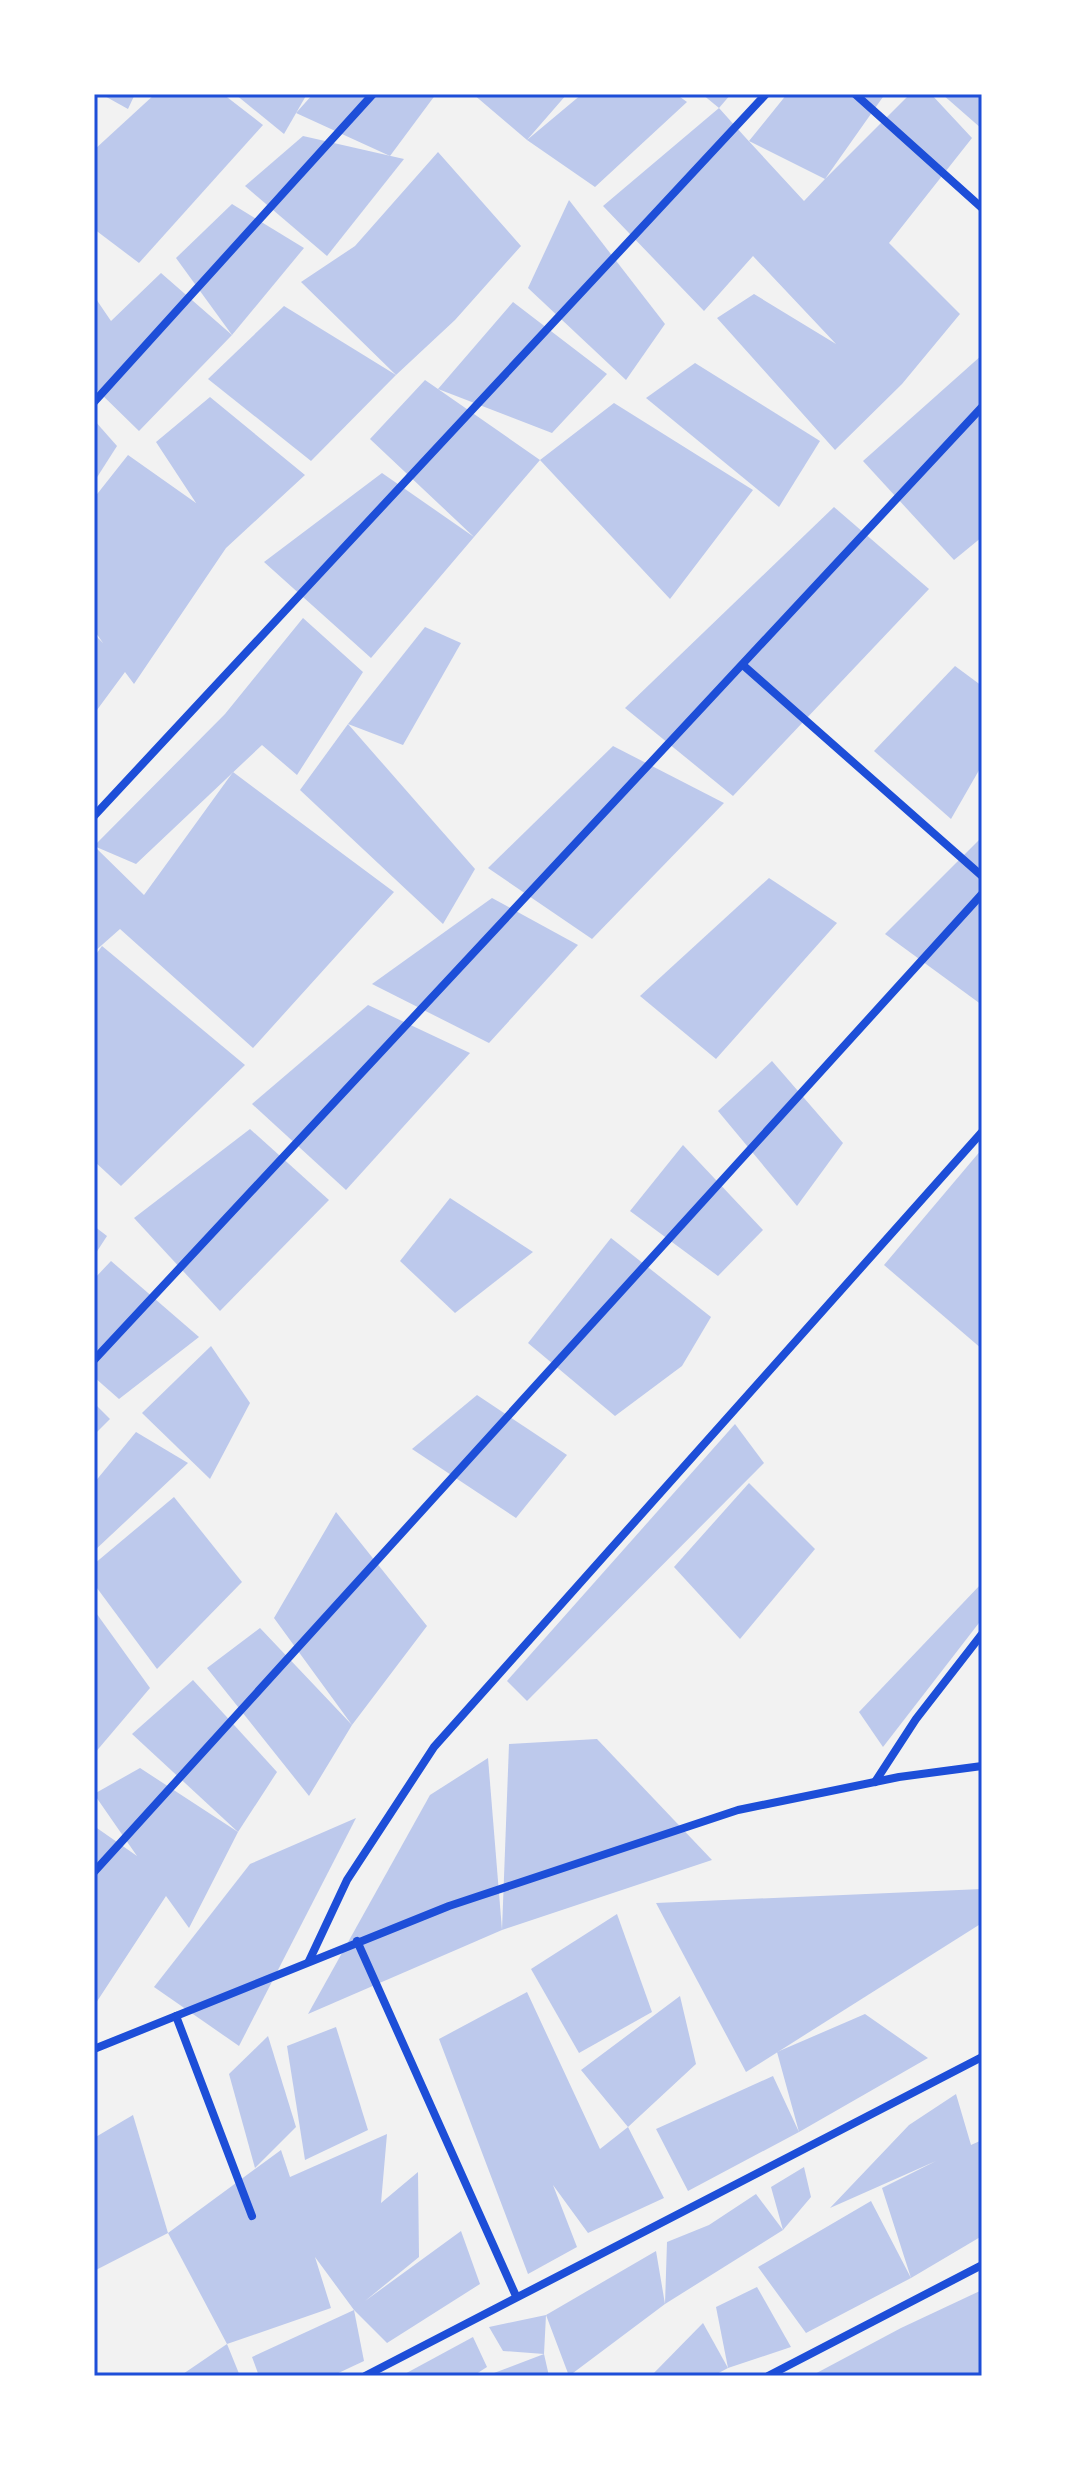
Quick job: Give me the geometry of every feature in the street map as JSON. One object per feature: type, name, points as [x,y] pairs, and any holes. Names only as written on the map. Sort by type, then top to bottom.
[{"type":"street","points":[[94,402],[373,94]]},
{"type":"street","points":[[94,816],[766,94]]},
{"type":"street","points":[[855,94],[982,208]]},
{"type":"street","points":[[94,1360],[744,666],[982,407]]},
{"type":"street","points":[[744,666],[982,876]]},
{"type":"street","points":[[94,1872],[982,894]]},
{"type":"street","points":[[309,1961],[347,1880],[434,1747],[982,1132]]},
{"type":"street","points":[[874,1783],[916,1719],[982,1634]]},
{"type":"street","points":[[94,2049],[449,1906],[738,1810],[874,1783],[982,1766]]},
{"type":"street","points":[[357,1941],[516,2296]]},
{"type":"street","points":[[176,2016],[252,2216]]},
{"type":"street","points":[[365,2376],[982,2057]]},
{"type":"street","points":[[768,2376],[982,2265]]},
{"type":"building","points":[[101,94],[135,94],[128,109]]},
{"type":"building","points":[[155,94],[223,94],[263,125],[139,263],[94,229],[94,150]]},
{"type":"building","points":[[235,94],[307,94],[284,134]]},
{"type":"building","points":[[313,94],[436,94],[390,156],[296,113]]},
{"type":"building","points":[[473,94],[567,94],[527,140]]},
{"type":"building","points":[[582,94],[676,94],[687,102],[595,187],[527,140]]},
{"type":"building","points":[[702,94],[731,94],[719,108]]},
{"type":"building","points":[[787,94],[885,94],[825,179],[749,141]]},
{"type":"building","points":[[910,94],[931,94],[972,138],[889,243],[960,314],[902,384],[835,450],[717,318],[754,294],[836,344],[753,256],[704,311],[603,206],[719,108],[804,201]]},
{"type":"building","points":[[942,94],[982,94],[982,129]]},
{"type":"building","points":[[303,136],[404,159],[327,256],[245,186]]},
{"type":"building","points":[[438,152],[521,246],[455,320],[396,375],[301,282],[355,246]]},
{"type":"building","points":[[569,200],[665,324],[626,380],[528,288]]},
{"type":"building","points":[[232,204],[304,248],[232,335],[176,258]]},
{"type":"building","points":[[161,273],[232,335],[139,431],[94,387],[94,296],[111,321]]},
{"type":"building","points":[[513,302],[607,374],[552,433],[438,389]]},
{"type":"building","points":[[284,306],[396,375],[311,461],[208,379]]},
{"type":"building","points":[[982,355],[982,537],[954,560],[863,461]]},
{"type":"building","points":[[695,363],[820,441],[779,507],[646,398]]},
{"type":"building","points":[[425,380],[540,460],[474,537],[370,439]]},
{"type":"building","points":[[210,397],[305,475],[226,548],[134,684],[125,672],[94,714],[94,634],[103,643],[94,630],[94,498],[128,455],[196,503],[156,442]]},
{"type":"building","points":[[614,403],[753,490],[670,599],[540,460]]},
{"type":"building","points":[[94,420],[117,446],[94,482]]},
{"type":"building","points":[[382,473],[474,537],[371,658],[264,562]]},
{"type":"building","points":[[834,507],[929,589],[733,796],[625,708]]},
{"type":"building","points":[[303,618],[363,672],[297,775],[262,745],[136,864],[94,846],[225,714]]},
{"type":"building","points":[[425,627],[461,643],[403,745],[348,724]]},
{"type":"building","points":[[955,666],[982,686],[982,765],[951,819],[874,751]]},
{"type":"building","points":[[348,724],[475,869],[443,924],[300,790]]},
{"type":"building","points":[[613,746],[724,803],[592,939],[488,868]]},
{"type":"building","points":[[233,772],[394,892],[253,1048],[120,929],[94,952],[94,846],[144,895]]},
{"type":"building","points":[[982,837],[982,1005],[885,934]]},
{"type":"building","points":[[769,878],[837,923],[716,1059],[640,996]]},
{"type":"building","points":[[492,898],[578,945],[489,1043],[372,984]]},
{"type":"building","points":[[102,946],[245,1065],[121,1186],[94,1161],[94,957]]},
{"type":"building","points":[[368,1005],[470,1053],[346,1190],[252,1104]]},
{"type":"building","points":[[772,1061],[843,1143],[797,1206],[718,1111]]},
{"type":"building","points":[[250,1129],[329,1200],[220,1311],[134,1218]]},
{"type":"building","points":[[683,1145],[763,1230],[718,1276],[630,1211]]},
{"type":"building","points":[[982,1149],[982,1349],[884,1265]]},
{"type":"building","points":[[450,1198],[533,1252],[455,1313],[400,1261]]},
{"type":"building","points":[[94,1226],[107,1236],[94,1256]]},
{"type":"building","points":[[611,1238],[711,1317],[682,1366],[615,1416],[528,1343]]},
{"type":"building","points":[[111,1261],[199,1337],[119,1399],[94,1377],[94,1279]]},
{"type":"building","points":[[211,1346],[250,1403],[210,1479],[142,1413]]},
{"type":"building","points":[[477,1395],[567,1455],[516,1518],[412,1449]]},
{"type":"building","points":[[94,1403],[110,1419],[94,1435]]},
{"type":"building","points":[[735,1424],[764,1463],[527,1701],[507,1681]]},
{"type":"building","points":[[136,1432],[188,1463],[94,1551],[94,1483]]},
{"type":"building","points":[[749,1483],[815,1549],[740,1639],[674,1567]]},
{"type":"building","points":[[174,1497],[242,1582],[157,1669],[94,1584],[94,1564]]},
{"type":"building","points":[[336,1512],[427,1626],[352,1725],[274,1618]]},
{"type":"building","points":[[982,1583],[982,1619],[883,1747],[859,1712]]},
{"type":"building","points":[[94,1610],[150,1688],[94,1754]]},
{"type":"building","points":[[260,1628],[352,1725],[309,1796],[207,1668]]},
{"type":"building","points":[[193,1680],[277,1772],[238,1832],[132,1734]]},
{"type":"building","points":[[597,1739],[712,1860],[502,1930],[509,1744]]},
{"type":"building","points":[[488,1758],[502,1930],[308,2014],[430,1795]]},
{"type":"building","points":[[140,1768],[238,1832],[189,1928],[166,1896],[94,2006],[94,1826],[137,1856],[94,1794]]},
{"type":"building","points":[[356,1818],[239,2046],[154,1987],[250,1864]]},
{"type":"building","points":[[982,1889],[982,1923],[746,2072],[656,1903]]},
{"type":"building","points":[[617,1914],[652,2012],[579,2053],[531,1969]]},
{"type":"building","points":[[527,1992],[600,2149],[628,2127],[664,2198],[588,2233],[553,2185],[577,2247],[528,2274],[439,2039]]},
{"type":"building","points":[[680,1996],[696,2064],[628,2127],[581,2070]]},
{"type":"building","points":[[865,2014],[928,2058],[799,2132],[777,2052]]},
{"type":"building","points":[[336,2027],[368,2130],[305,2160],[287,2046]]},
{"type":"building","points":[[268,2036],[296,2127],[255,2168],[229,2074]]},
{"type":"building","points":[[773,2076],[799,2132],[688,2191],[656,2129]]},
{"type":"building","points":[[956,2094],[971,2145],[982,2140],[982,2236],[911,2278],[882,2188],[936,2161],[830,2208],[909,2125]]},
{"type":"building","points":[[133,2115],[168,2233],[94,2271],[94,2138]]},
{"type":"building","points":[[387,2134],[381,2203],[418,2172],[419,2257],[365,2301],[461,2231],[480,2284],[387,2343],[354,2310],[315,2257],[331,2308],[227,2344],[168,2233],[281,2150],[290,2177]]},
{"type":"building","points":[[804,2167],[811,2197],[783,2230],[771,2187]]},
{"type":"building","points":[[756,2194],[783,2230],[665,2304],[667,2242],[709,2225]]},
{"type":"building","points":[[871,2201],[911,2278],[806,2333],[758,2267]]},
{"type":"building","points":[[656,2251],[665,2304],[569,2376],[546,2315]]},
{"type":"building","points":[[757,2287],[791,2347],[728,2368],[716,2307]]},
{"type":"building","points":[[982,2290],[982,2376],[811,2376],[901,2328]]},
{"type":"building","points":[[354,2310],[364,2361],[332,2376],[259,2376],[252,2357]]},
{"type":"building","points":[[546,2315],[544,2354],[503,2351],[489,2327]]},
{"type":"building","points":[[703,2323],[728,2368],[713,2376],[651,2376]]},
{"type":"building","points":[[473,2337],[487,2367],[473,2376],[401,2376]]},
{"type":"building","points":[[227,2344],[240,2376],[180,2376]]},
{"type":"building","points":[[544,2354],[549,2376],[486,2376]]}]
